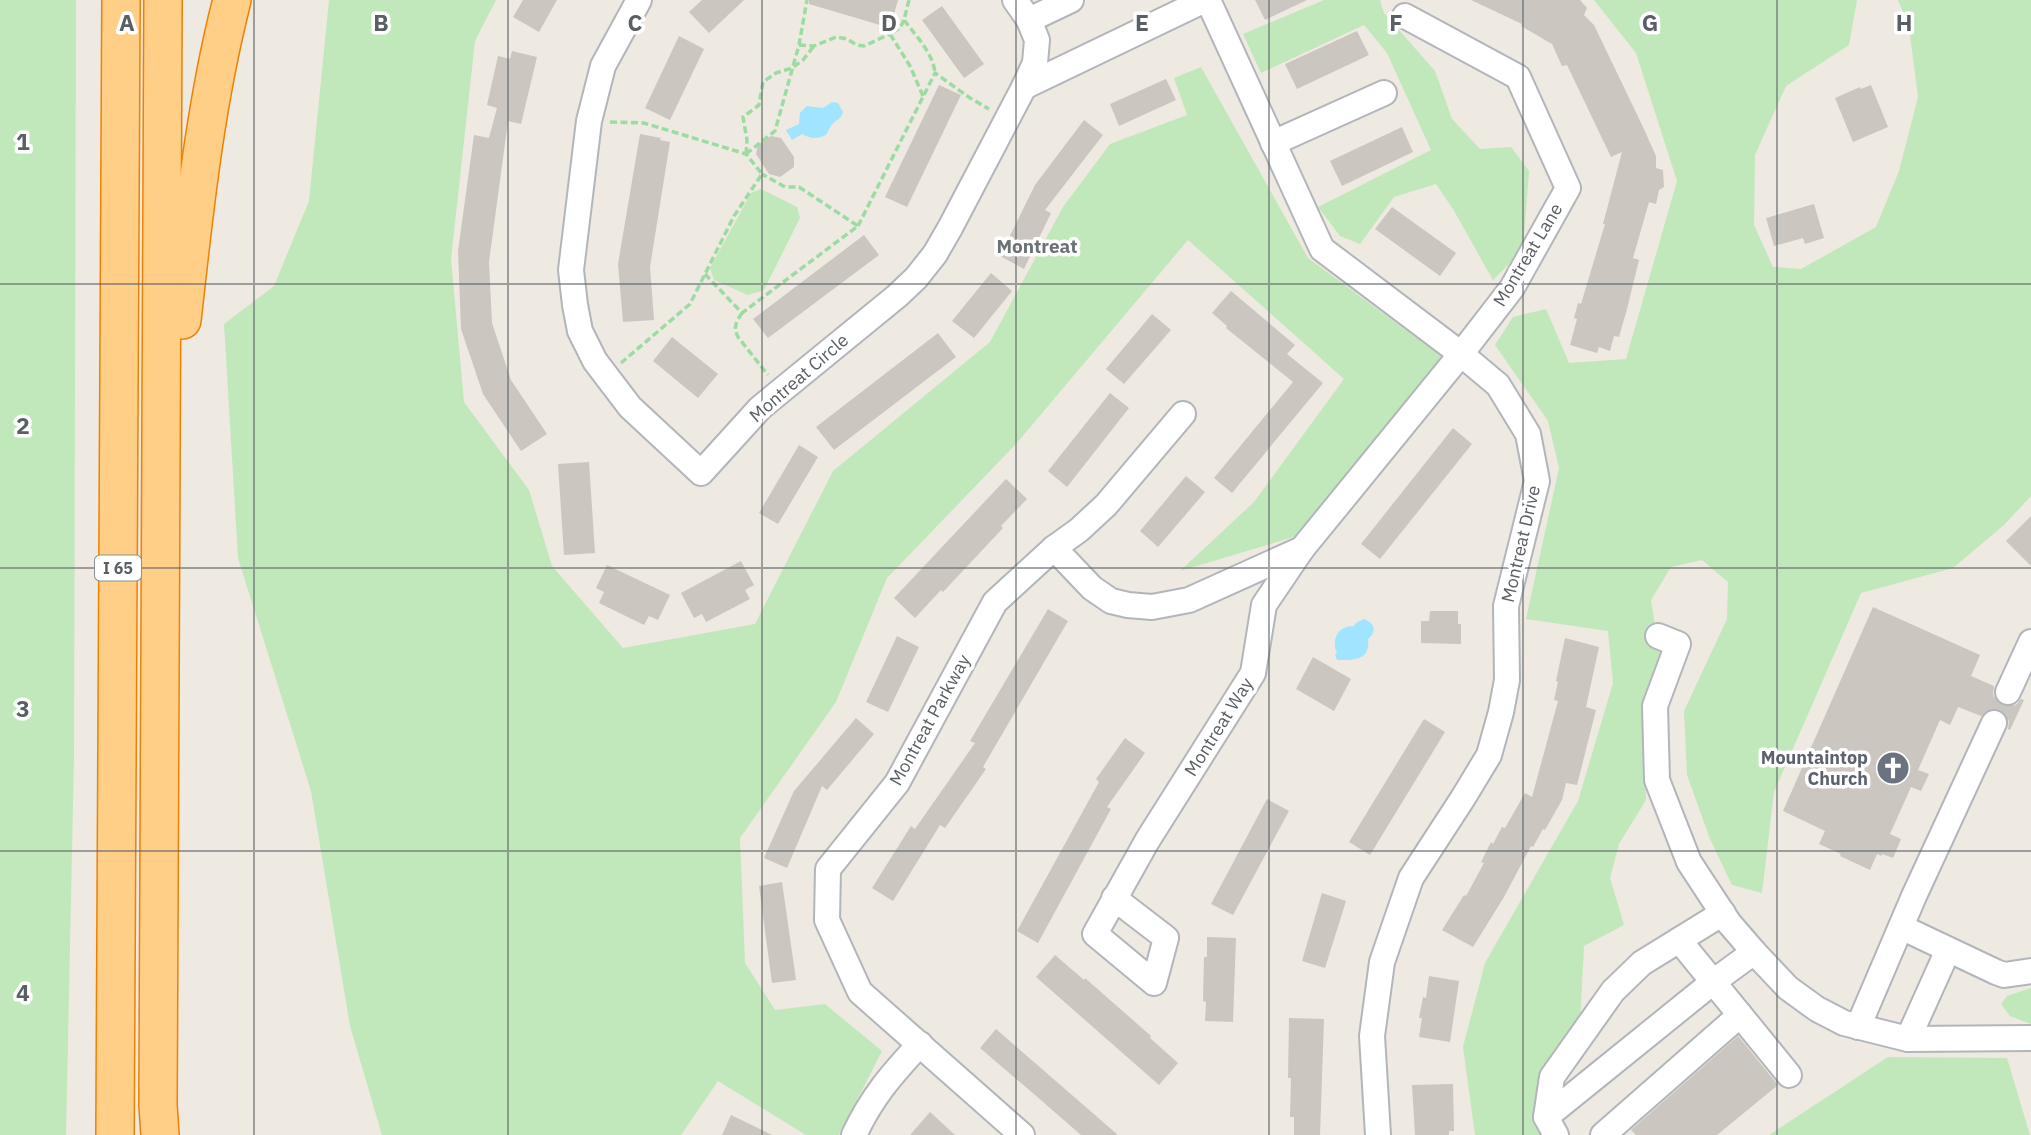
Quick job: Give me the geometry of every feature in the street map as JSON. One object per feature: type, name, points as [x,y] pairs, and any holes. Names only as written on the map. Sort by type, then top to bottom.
[{"type":"highway","name":"I 65","points":[[115,1135],[121,0]]},
{"type":"highway","name":"I 65","points":[[160,1135],[163,0]]},
{"type":"highway","points":[[161,513],[198,183],[218,57],[232,0]]},
{"type":"street","name":"Montreat Circle","points":[[639,0],[603,66],[589,121],[571,270],[580,331],[595,361],[630,407],[701,473],[760,408],[897,296],[935,254],[1035,63],[1037,40],[1022,10],[1071,0]]},
{"type":"street","points":[[1024,87],[1206,0]]},
{"type":"street","name":"Montreat Drive","points":[[1206,0],[1322,249],[1498,385],[1528,434],[1537,481],[1506,606],[1507,680],[1489,755],[1411,878],[1382,961],[1372,1036],[1378,1135]]},
{"type":"street","name":"Montreat Lane","points":[[1405,16],[1518,77],[1569,188],[1512,288],[1461,354]]},
{"type":"street","points":[[1273,143],[1384,93]]},
{"type":"street","name":"Montreat Way","points":[[1114,898],[1253,673],[1264,605],[1302,549],[1461,354]]},
{"type":"street","name":"Montreat Parkway","points":[[1022,1135],[860,992],[827,920],[828,869],[897,783],[995,602],[1106,505],[1183,415]]},
{"type":"street","name":"Montreat Way","points":[[1054,548],[1092,588],[1111,601],[1152,607],[1189,600],[1302,549]]},
{"type":"street","points":[[1658,636],[1678,644],[1655,706],[1657,780],[1689,862],[1723,913],[1754,952],[1788,988],[1817,1009],[1844,1023],[1908,1039],[2031,1038]]},
{"type":"street","points":[[2008,692],[2031,642]]},
{"type":"street","points":[[1858,1027],[1900,927],[1994,723]]},
{"type":"street","points":[[1551,1126],[1552,1077],[1613,991],[1642,963],[1723,913]]},
{"type":"street","points":[[1900,927],[2004,975],[2031,971]]},
{"type":"street","points":[[1679,940],[1788,1075]]},
{"type":"street","points":[[1908,1039],[1948,950]]},
{"type":"street","points":[[1551,1126],[1713,982],[1754,952]]},
{"type":"street","points":[[1603,1135],[1740,1016]]},
{"type":"street","points":[[853,1135],[872,1100],[920,1044]]},
{"type":"path","points":[[746,154],[775,131],[799,45],[807,0]]},
{"type":"path","points":[[746,154],[747,140],[743,117],[758,105],[763,82],[776,73],[792,68],[803,60],[814,46],[826,40],[836,37],[847,39],[857,46],[864,46],[890,34],[900,28],[909,0]]},
{"type":"path","points":[[780,391],[738,337],[734,330],[736,322],[742,313],[858,226],[935,73],[928,54],[904,20]]},
{"type":"path","points":[[890,34],[910,66],[923,96]]},
{"type":"path","points":[[799,45],[814,46]]},
{"type":"path","points":[[935,73],[970,98],[1008,119]]},
{"type":"path","points":[[589,121],[644,123],[746,154],[762,174],[785,187],[799,187],[858,226]]},
{"type":"path","points":[[606,376],[690,304],[734,216],[762,174]]},
{"type":"path","points":[[705,274],[742,313]]},
{"type":"green space","points":[[0,0],[76,0],[74,757],[66,1135],[0,1135]]},
{"type":"green space","points":[[329,0],[496,0],[475,41],[451,259],[464,402],[529,490],[552,566],[623,648],[755,624],[833,471],[990,342],[1063,207],[1110,144],[1187,115],[1174,78],[1201,67],[1308,258],[1442,357],[1297,536],[1180,571],[1254,502],[1344,379],[1188,240],[1016,444],[887,578],[836,702],[740,838],[745,963],[775,1010],[825,1004],[882,1051],[839,1135],[806,1135],[718,1081],[681,1135],[382,1135],[350,1026],[311,791],[238,558],[224,324],[274,286],[309,201]]},
{"type":"green space","points":[[1324,0],[1380,0],[1384,13],[1435,71],[1452,119],[1480,149],[1511,147],[1529,171],[1523,250],[1493,280],[1436,184],[1394,197],[1360,244],[1340,236],[1318,207],[1431,150],[1387,53],[1364,25],[1261,73],[1243,34]]},
{"type":"green space","points":[[1594,0],[1857,0],[1849,45],[1786,86],[1755,155],[1754,225],[1773,267],[1801,269],[1876,227],[1899,171],[1918,97],[1909,27],[1898,0],[2031,0],[2031,496],[2004,525],[1953,568],[1861,593],[1774,792],[1762,893],[1732,885],[1710,839],[1687,775],[1684,711],[1727,619],[1728,582],[1702,560],[1671,567],[1651,600],[1660,658],[1646,700],[1646,800],[1619,844],[1610,878],[1624,925],[1584,946],[1580,1025],[1549,1069],[1535,1101],[1544,1135],[1475,1135],[1463,1047],[1485,963],[1578,801],[1613,683],[1608,631],[1526,619],[1559,468],[1548,421],[1495,345],[1513,317],[1546,309],[1569,363],[1626,359],[1677,181],[1636,53]]},
{"type":"green space","points":[[761,189],[797,207],[800,218],[764,290],[748,295],[714,280],[710,268],[751,193]]},
{"type":"green space","points":[[2031,988],[2031,1024],[2010,1016],[2001,1004],[2007,996]]},
{"type":"green space","points":[[1888,1057],[2007,1058],[2030,1135],[1769,1135]]},
{"type":"water","points":[[832,102],[838,103],[843,112],[826,135],[814,138],[802,134],[792,140],[786,130],[799,124],[800,113],[807,106],[823,108]]},
{"type":"water","points":[[1364,619],[1371,623],[1373,628],[1366,652],[1359,658],[1337,660],[1337,634]]},
{"type":"building","points":[[523,0],[557,0],[539,32],[513,17]]},
{"type":"building","points":[[702,0],[744,0],[709,33],[689,12]]},
{"type":"building","points":[[809,0],[898,0],[890,28],[809,4]]},
{"type":"building","points":[[1255,0],[1307,0],[1265,20]]},
{"type":"building","points":[[1471,0],[1580,0],[1587,8],[1584,15],[1594,25],[1643,127],[1656,156],[1656,168],[1663,170],[1664,187],[1659,190],[1656,204],[1649,202],[1633,258],[1639,260],[1627,309],[1619,337],[1614,336],[1610,351],[1599,347],[1597,353],[1570,345],[1578,303],[1581,304],[1605,224],[1622,152],[1611,157],[1567,65],[1562,66],[1552,44],[1521,26],[1522,24]]},
{"type":"building","points":[[942,6],[984,64],[964,78],[922,20]]},
{"type":"building","points":[[1357,31],[1369,55],[1297,89],[1285,64]]},
{"type":"building","points":[[679,36],[704,49],[670,120],[645,108]]},
{"type":"building","points":[[512,51],[537,57],[521,124],[508,121],[489,262],[492,323],[511,380],[547,434],[521,451],[483,394],[461,329],[458,251],[474,135],[489,138],[497,108],[487,105],[498,56],[510,59]]},
{"type":"building","points":[[1166,79],[1176,100],[1119,126],[1110,104]]},
{"type":"building","points":[[939,85],[961,95],[907,207],[885,197]]},
{"type":"building","points":[[1871,85],[1888,127],[1853,142],[1835,98]]},
{"type":"building","points":[[1084,120],[1103,135],[1045,210],[1051,213],[1024,269],[1000,256],[1035,185]]},
{"type":"building","points":[[1402,127],[1413,152],[1342,186],[1330,161]]},
{"type":"building","points":[[640,134],[670,142],[650,267],[654,320],[623,322],[618,264]]},
{"type":"building","points":[[771,136],[781,138],[794,157],[794,167],[780,177],[769,174],[756,154],[758,145]]},
{"type":"building","points":[[1814,204],[1824,238],[1805,244],[1803,238],[1774,246],[1766,218]]},
{"type":"building","points":[[1392,207],[1456,253],[1440,276],[1375,229]]},
{"type":"building","points":[[864,235],[879,255],[768,338],[753,319]]},
{"type":"building","points":[[991,273],[1012,291],[974,338],[952,321]]},
{"type":"building","points":[[1231,291],[1295,345],[1287,354],[1323,383],[1232,493],[1214,478],[1293,382],[1226,328],[1212,313]]},
{"type":"building","points":[[1152,314],[1171,330],[1124,384],[1106,369]]},
{"type":"building","points":[[938,333],[956,357],[834,450],[816,427]]},
{"type":"building","points":[[672,337],[718,374],[698,398],[653,361]]},
{"type":"building","points":[[1110,393],[1129,408],[1067,487],[1048,471]]},
{"type":"building","points":[[1453,428],[1472,444],[1380,559],[1361,544]]},
{"type":"building","points":[[799,445],[818,457],[778,524],[759,513]]},
{"type":"building","points":[[589,462],[595,553],[564,555],[558,464]]},
{"type":"building","points":[[1186,476],[1205,492],[1158,547],[1140,531]]},
{"type":"building","points":[[1006,479],[1027,499],[943,592],[941,590],[915,618],[894,598]]},
{"type":"building","points":[[2031,516],[2031,566],[2006,541]]},
{"type":"building","points":[[741,561],[754,585],[745,590],[750,599],[706,622],[702,614],[694,618],[681,593]]},
{"type":"building","points":[[607,565],[670,595],[658,620],[649,616],[644,625],[599,603],[604,592],[596,588]]},
{"type":"building","points":[[1873,607],[1980,655],[1971,676],[1994,686],[1993,694],[2001,705],[2010,707],[2021,699],[2024,700],[2010,730],[2006,714],[1993,708],[1981,716],[1958,707],[1950,725],[1940,720],[1918,770],[1929,774],[1921,791],[1911,787],[1890,834],[1901,839],[1893,858],[1877,854],[1870,870],[1819,844],[1825,831],[1783,811]]},
{"type":"building","points":[[1048,609],[1068,621],[983,767],[986,769],[945,828],[940,825],[893,901],[872,888],[911,826],[915,829],[975,743],[970,741]]},
{"type":"building","points":[[1430,611],[1458,611],[1461,644],[1421,643],[1421,621],[1429,621]]},
{"type":"building","points":[[897,636],[919,647],[888,712],[866,702]]},
{"type":"building","points":[[1565,638],[1599,647],[1586,707],[1596,710],[1577,785],[1566,783],[1562,800],[1545,830],[1543,829],[1533,847],[1531,846],[1473,947],[1442,930],[1464,895],[1466,896],[1484,863],[1481,862],[1491,842],[1493,844],[1502,827],[1505,828],[1525,793],[1532,797],[1558,701],[1554,700],[1556,681]]},
{"type":"building","points":[[1313,657],[1351,679],[1334,711],[1296,689]]},
{"type":"building","points":[[856,718],[874,734],[827,790],[822,786],[787,868],[764,858],[794,791]]},
{"type":"building","points":[[1424,719],[1445,732],[1370,855],[1349,842]]},
{"type":"building","points":[[1125,738],[1145,753],[1107,807],[1111,809],[1038,943],[1017,931],[1099,782],[1096,779]]},
{"type":"building","points":[[1267,799],[1289,811],[1233,915],[1211,904]]},
{"type":"building","points":[[782,882],[796,980],[772,983],[759,886]]},
{"type":"building","points":[[1322,893],[1346,901],[1325,968],[1302,961]]},
{"type":"building","points":[[1207,937],[1236,938],[1233,1022],[1205,1021],[1204,957],[1207,957]]},
{"type":"building","points":[[1055,955],[1084,980],[1085,978],[1178,1063],[1159,1085],[1036,977]]},
{"type":"building","points":[[1429,976],[1459,981],[1450,1042],[1419,1037],[1422,1018],[1419,1018],[1423,997],[1426,998]]},
{"type":"building","points":[[1289,1018],[1324,1019],[1320,1135],[1294,1135],[1294,1117],[1290,1117],[1291,1078],[1288,1078]]},
{"type":"building","points":[[996,1029],[1118,1135],[1081,1135],[980,1048]]},
{"type":"building","points":[[1738,1036],[1778,1085],[1717,1135],[1636,1135],[1631,1130]]},
{"type":"building","points":[[1453,1084],[1454,1131],[1449,1131],[1449,1135],[1415,1135],[1412,1085]]},
{"type":"building","points":[[930,1112],[955,1135],[910,1135]]},
{"type":"building","points":[[731,1115],[772,1135],[722,1135]]},
{"type":"tunnel","points":[[1994,723],[2008,692]]},
{"type":"place","name":"Mountaintop Church","points":[[1893,768]]},
{"type":"district","name":"Montreat","points":[[1037,246]]}]
